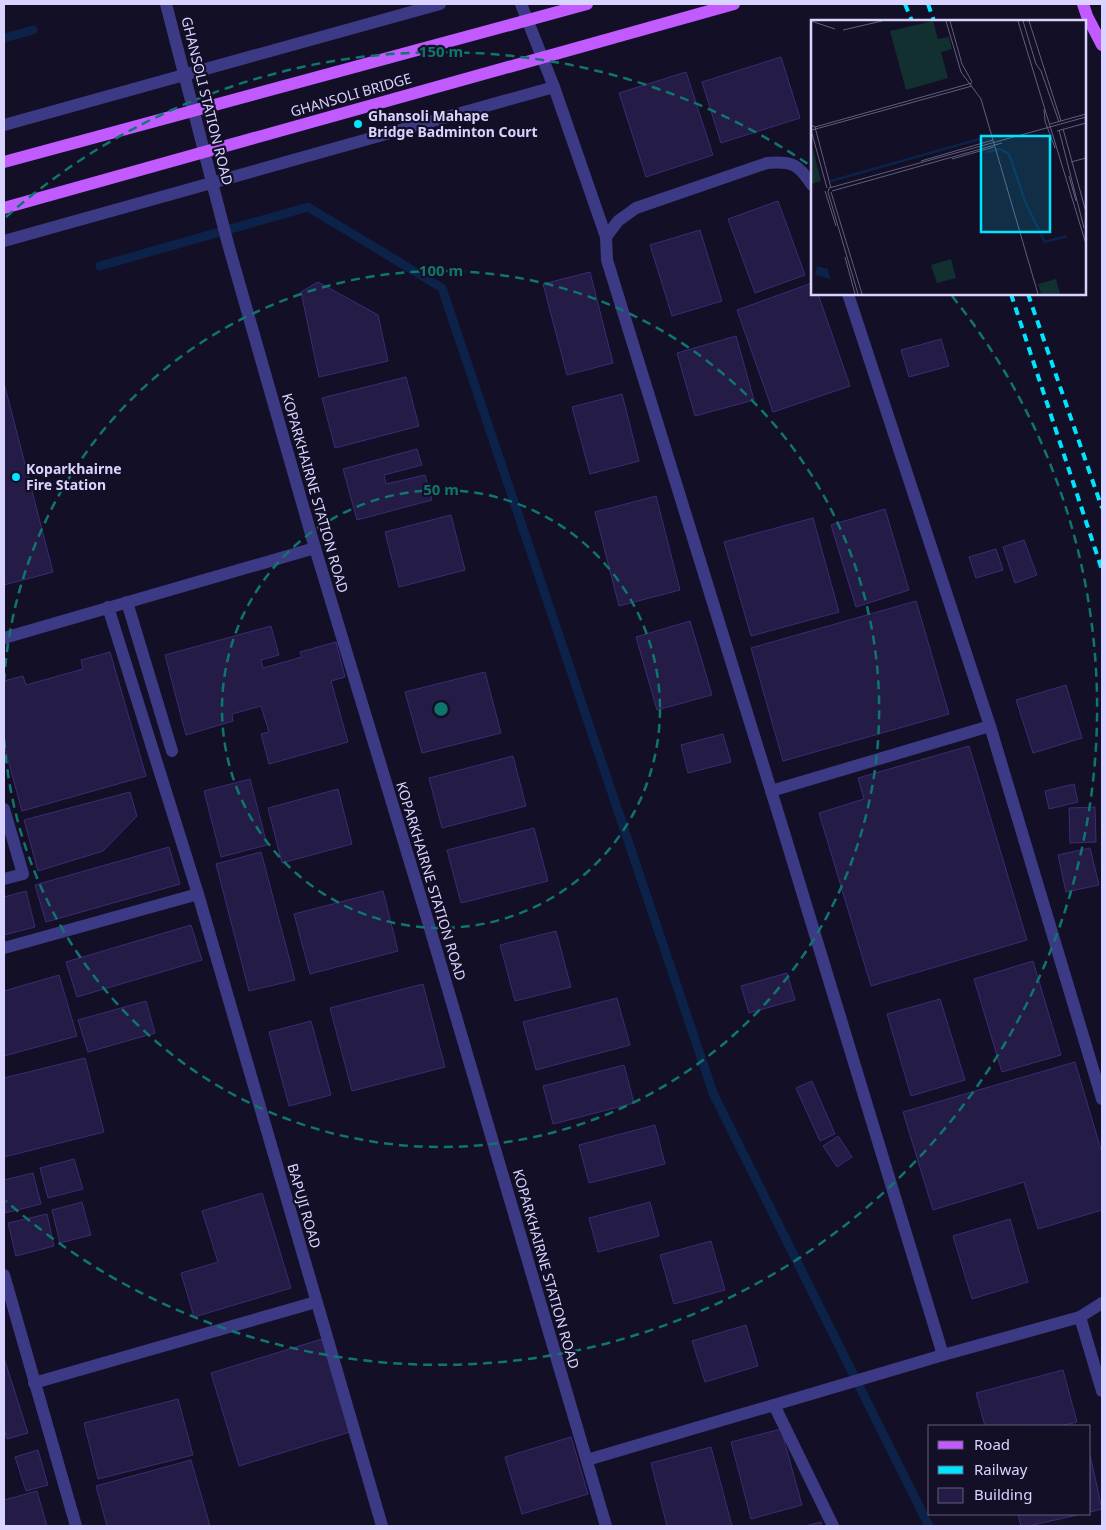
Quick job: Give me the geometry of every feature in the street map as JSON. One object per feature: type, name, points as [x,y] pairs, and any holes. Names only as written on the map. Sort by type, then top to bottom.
[{"type":"main road","name":"GHANSOLI BRIDGE","points":[[4,162],[586,4]]},
{"type":"main road","name":"GHANSOLI BRIDGE","points":[[4,208],[734,4]]},
{"type":"main road","points":[[1083,4],[1102,45]]},
{"type":"street","name":"GHANSOLI STATION ROAD","points":[[166,4],[228,244]]},
{"type":"street","points":[[4,125],[440,4]]},
{"type":"street","points":[[520,4],[554,87],[606,237],[607,260],[943,1355]]},
{"type":"street","points":[[4,241],[554,87]]},
{"type":"street","points":[[606,237],[618,221],[636,208],[767,163],[783,162],[801,168],[811,183]]},
{"type":"street","name":"KOPARKHAIRNE STATION ROAD","points":[[228,244],[314,548],[429,925],[606,1526]]},
{"type":"street","points":[[848,295],[990,726],[1102,1099]]},
{"type":"street","points":[[4,638],[314,548]]},
{"type":"street","points":[[127,602],[172,751]]},
{"type":"street","name":"BAPUJI ROAD","points":[[108,608],[198,894],[382,1526]]},
{"type":"street","points":[[771,791],[990,726]]},
{"type":"street","points":[[4,809],[23,874],[4,879]]},
{"type":"street","points":[[4,948],[198,894]]},
{"type":"street","points":[[4,1275],[76,1526]]},
{"type":"street","points":[[34,1383],[316,1302]]},
{"type":"street","points":[[587,1460],[911,1364],[1080,1317],[1102,1303]]},
{"type":"street","points":[[1080,1317],[1102,1391]]},
{"type":"street","points":[[774,1405],[833,1526]]},
{"type":"building","points":[[781,57],[800,118],[721,143],[702,82]]},
{"type":"building","points":[[686,72],[713,155],[646,177],[619,93]]},
{"type":"building","points":[[778,201],[805,275],[755,293],[728,219]]},
{"type":"building","points":[[700,230],[722,301],[672,316],[650,245]]},
{"type":"building","points":[[590,272],[613,363],[567,375],[543,284]]},
{"type":"building","points":[[318,282],[378,315],[388,361],[319,377],[301,292]]},
{"type":"building","points":[[811,283],[811,295],[818,295],[850,386],[773,412],[737,310]]},
{"type":"building","points":[[736,336],[754,400],[695,416],[677,353]]},
{"type":"building","points":[[941,339],[949,366],[909,377],[901,350]]},
{"type":"building","points":[[406,377],[419,426],[335,448],[322,398]]},
{"type":"building","name":"Koparkhairne Fire Station","points":[[4,383],[53,572],[4,585]]},
{"type":"building","points":[[622,394],[639,461],[590,474],[572,407]]},
{"type":"building","points":[[417,449],[422,465],[384,475],[386,484],[425,475],[432,500],[357,520],[343,469]]},
{"type":"building","points":[[656,496],[680,590],[619,606],[595,512]]},
{"type":"building","points":[[885,509],[909,590],[856,607],[831,525]]},
{"type":"building","points":[[451,515],[465,570],[399,587],[385,532]]},
{"type":"building","points":[[813,518],[839,612],[751,636],[724,542]]},
{"type":"building","points":[[1024,540],[1037,575],[1015,583],[1003,547]]},
{"type":"building","points":[[996,549],[1003,570],[976,578],[969,557]]},
{"type":"building","points":[[916,601],[949,714],[783,761],[751,648]]},
{"type":"building","points":[[690,621],[712,695],[657,710],[636,637]]},
{"type":"building","points":[[271,626],[279,655],[261,660],[263,668],[302,657],[300,652],[336,642],[345,677],[331,681],[348,742],[269,764],[261,734],[269,732],[261,706],[232,714],[233,721],[186,735],[165,655]]},
{"type":"building","points":[[110,652],[146,776],[22,811],[4,745],[4,681],[23,676],[26,685],[83,669],[81,660]]},
{"type":"building","points":[[485,672],[501,733],[422,753],[405,692]]},
{"type":"building","points":[[1066,685],[1082,738],[1033,753],[1016,700]]},
{"type":"building","points":[[723,734],[731,762],[688,773],[681,745]]},
{"type":"building","points":[[969,746],[1027,940],[871,986],[819,813],[864,799],[858,778]]},
{"type":"building","points":[[513,756],[526,806],[442,828],[429,778]]},
{"type":"building","points":[[250,779],[267,845],[221,857],[204,791]]},
{"type":"building","points":[[1074,784],[1078,802],[1049,809],[1045,791]]},
{"type":"building","points":[[338,789],[352,844],[282,863],[268,808]]},
{"type":"building","points":[[130,792],[137,816],[103,851],[38,871],[24,820]]},
{"type":"building","points":[[1095,807],[1096,842],[1070,843],[1069,808]]},
{"type":"building","points":[[534,828],[548,881],[461,903],[447,850]]},
{"type":"building","points":[[169,847],[180,884],[46,922],[35,885]]},
{"type":"building","points":[[1090,848],[1099,885],[1066,892],[1058,855]]},
{"type":"building","points":[[261,852],[295,980],[249,991],[216,864]]},
{"type":"building","points":[[26,891],[35,927],[4,935],[4,897]]},
{"type":"building","points":[[383,891],[398,951],[310,974],[294,914]]},
{"type":"building","points":[[191,925],[202,960],[77,997],[66,962]]},
{"type":"building","points":[[556,931],[571,987],[515,1001],[500,945]]},
{"type":"building","points":[[1033,961],[1061,1055],[1002,1072],[974,979]]},
{"type":"building","points":[[787,973],[795,1000],[749,1013],[741,986]]},
{"type":"building","points":[[59,975],[77,1036],[4,1056],[4,991]]},
{"type":"building","points":[[423,984],[445,1067],[352,1091],[330,1008]]},
{"type":"building","points":[[617,998],[630,1045],[536,1070],[523,1022]]},
{"type":"building","points":[[940,999],[965,1080],[911,1096],[887,1014]]},
{"type":"building","points":[[146,1001],[155,1033],[88,1052],[78,1020]]},
{"type":"building","points":[[311,1021],[331,1095],[289,1106],[269,1032]]},
{"type":"building","points":[[85,1058],[104,1132],[4,1157],[4,1078]]},
{"type":"building","points":[[1075,1062],[1102,1153],[1102,1210],[1038,1229],[1024,1182],[933,1210],[903,1112]]},
{"type":"building","points":[[624,1065],[634,1103],[553,1124],[543,1086]]},
{"type":"building","points":[[812,1081],[835,1134],[820,1141],[796,1088]]},
{"type":"building","points":[[655,1125],[665,1164],[589,1183],[579,1145]]},
{"type":"building","points":[[838,1136],[852,1157],[837,1167],[823,1146]]},
{"type":"building","points":[[74,1159],[83,1189],[48,1198],[40,1168]]},
{"type":"building","points":[[33,1173],[41,1204],[5,1213],[4,1180]]},
{"type":"building","points":[[262,1193],[291,1288],[194,1317],[181,1273],[218,1262],[202,1211]]},
{"type":"building","points":[[82,1202],[91,1235],[60,1243],[52,1210]]},
{"type":"building","points":[[650,1202],[659,1236],[598,1252],[589,1218]]},
{"type":"building","points":[[47,1214],[54,1246],[16,1256],[8,1223]]},
{"type":"building","points":[[1010,1219],[1028,1282],[972,1299],[953,1236]]},
{"type":"building","points":[[711,1241],[725,1290],[674,1304],[660,1255]]},
{"type":"building","points":[[746,1325],[758,1366],[705,1382],[692,1341]]},
{"type":"building","points":[[322,1339],[350,1432],[239,1466],[211,1373]]},
{"type":"building","points":[[4,1358],[28,1433],[7,1439],[4,1428]]},
{"type":"building","points":[[1063,1370],[1077,1422],[1064,1425],[985,1425],[976,1393]]},
{"type":"building","points":[[178,1399],[193,1455],[98,1479],[84,1423]]},
{"type":"building","points":[[781,1429],[802,1505],[751,1519],[731,1442]]},
{"type":"building","points":[[571,1437],[588,1494],[522,1514],[505,1457]]},
{"type":"building","points":[[711,1447],[732,1526],[667,1526],[651,1463]]},
{"type":"building","points":[[38,1450],[48,1485],[26,1491],[15,1457]]},
{"type":"building","points":[[191,1460],[210,1526],[107,1526],[96,1486]]},
{"type":"building","points":[[1091,1460],[1102,1509],[1091,1512]]},
{"type":"building","points":[[37,1491],[47,1526],[4,1526],[4,1500]]},
{"type":"building","points":[[1018,1515],[1078,1515],[1028,1526],[1021,1526]]},
{"type":"building","points":[[821,1522],[822,1526],[805,1526]]},
{"type":"waterway","points":[[4,38],[33,30]]},
{"type":"waterway","points":[[100,266],[308,207],[442,288],[713,1093],[929,1526]]},
{"type":"railway","points":[[905,4],[912,20]]},
{"type":"railway","points":[[928,4],[934,20]]},
{"type":"railway","points":[[1011,295],[1102,570]]},
{"type":"railway","points":[[1028,295],[1102,508]]},
{"type":"place","name":"Ghansoli Mahape Bridge Badminton Court","points":[[358,124]]},
{"type":"place","name":"Koparkhairne Fire Station","points":[[16,477]]}]
